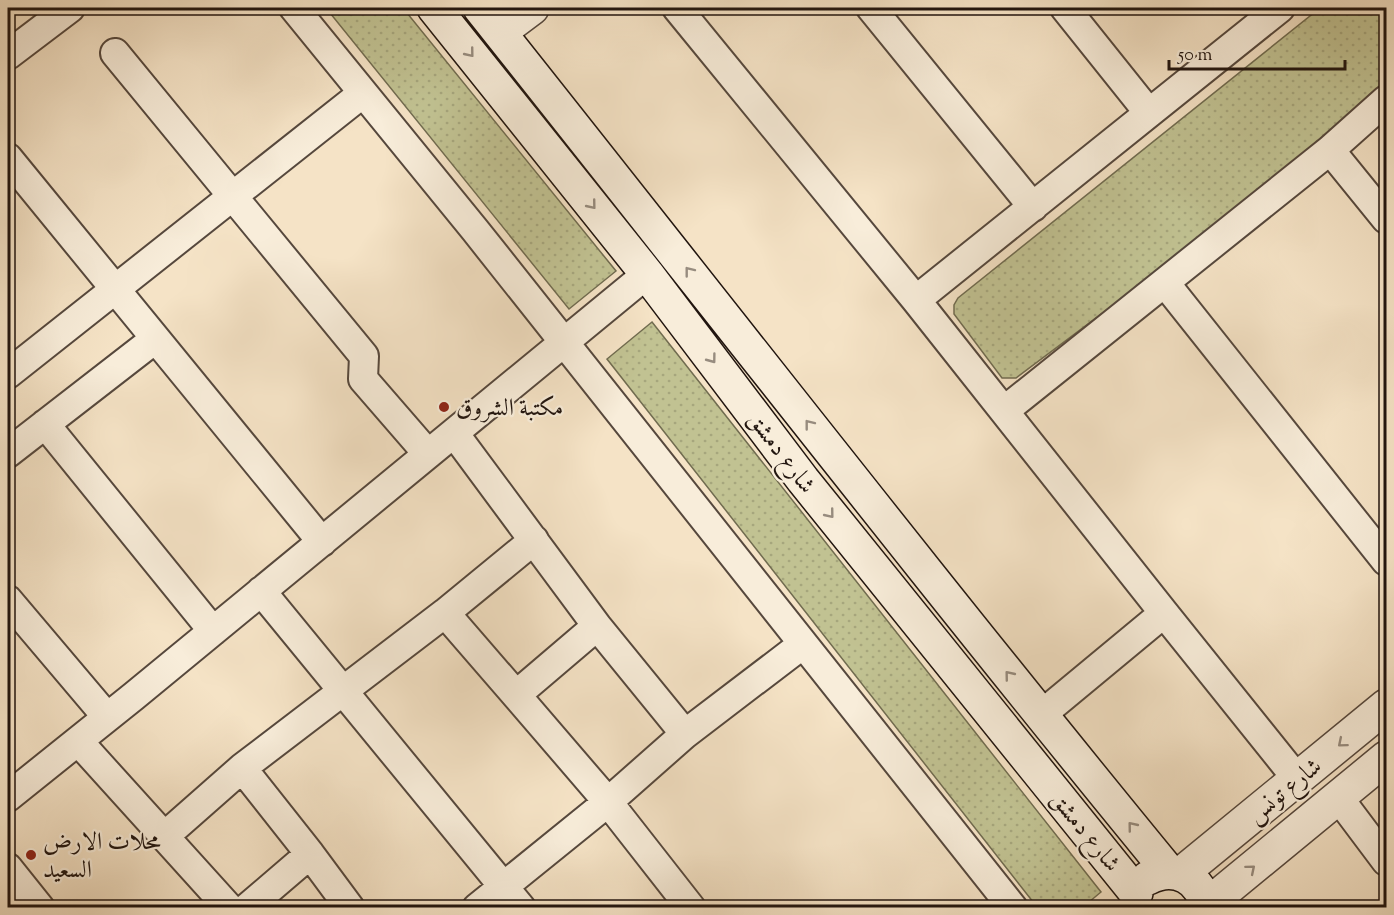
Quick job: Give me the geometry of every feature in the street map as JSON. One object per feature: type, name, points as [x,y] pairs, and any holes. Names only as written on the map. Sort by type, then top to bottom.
[{"type":"main road","name":"شارع دمشق","points":[[434,8],[647,274],[803,480],[1134,900]]},
{"type":"main road","points":[[490,20],[532,8]]},
{"type":"main road","name":"شارع دمشق","points":[[490,20],[1041,715],[1175,873],[1191,879],[1198,886],[1204,896],[1206,907]]},
{"type":"main road","points":[[803,480],[833,455]]},
{"type":"main road","name":"شارع تونس","points":[[1134,900],[1149,878],[1159,873],[1175,873],[1298,780],[1386,706]]},
{"type":"main road","name":"شارع تونس","points":[[1206,907],[1386,758]]},
{"type":"street","points":[[8,56],[70,8]]},
{"type":"street","points":[[294,8],[564,343],[1012,908]]},
{"type":"street","points":[[677,8],[916,300],[1298,780]]},
{"type":"street","points":[[871,8],[1033,207]]},
{"type":"street","points":[[1065,8],[1149,114]]},
{"type":"street","points":[[916,300],[1280,8]]},
{"type":"street","points":[[115,53],[364,356],[363,379],[428,454]]},
{"type":"street","points":[[10,368],[115,289],[363,93]]},
{"type":"street","points":[[1004,411],[1330,150],[1386,100]]},
{"type":"street","points":[[1330,150],[1386,219]]},
{"type":"street","points":[[8,158],[321,542]]},
{"type":"street","points":[[8,797],[647,274]]},
{"type":"street","points":[[1165,283],[1386,561]]},
{"type":"street","points":[[8,453],[155,339]]},
{"type":"street","points":[[45,424],[213,631]]},
{"type":"street","points":[[454,433],[597,626],[685,734]]},
{"type":"street","points":[[166,836],[242,768],[446,613],[534,540]]},
{"type":"street","points":[[261,591],[513,897]]},
{"type":"street","points":[[8,600],[107,717]]},
{"type":"street","points":[[446,613],[608,802],[691,908]]},
{"type":"street","points":[[1041,715],[1164,613]]},
{"type":"street","points":[[516,695],[597,626]]},
{"type":"street","points":[[477,908],[513,897],[608,802],[685,734],[803,644]]},
{"type":"street","points":[[78,741],[229,908]]},
{"type":"street","points":[[242,768],[350,908]]},
{"type":"street","points":[[1338,797],[1386,861]]},
{"type":"street","points":[[247,908],[310,854]]},
{"type":"street","points":[[8,868],[40,908]]},
{"type":"green space","points":[[326,8],[403,8],[616,271],[569,309]]},
{"type":"green space","points":[[1320,8],[1386,8],[1381,12],[1386,19],[1386,84],[1184,252],[1016,378],[1002,378],[954,314],[954,305],[958,298]]},
{"type":"green space","points":[[652,322],[1101,892],[1083,907],[1037,907],[607,359]]},
{"type":"place","name":"مكتبة الشروق","points":[[444,407]]},
{"type":"place","name":"محلات الارض السعيد","points":[[31,855]]}]
